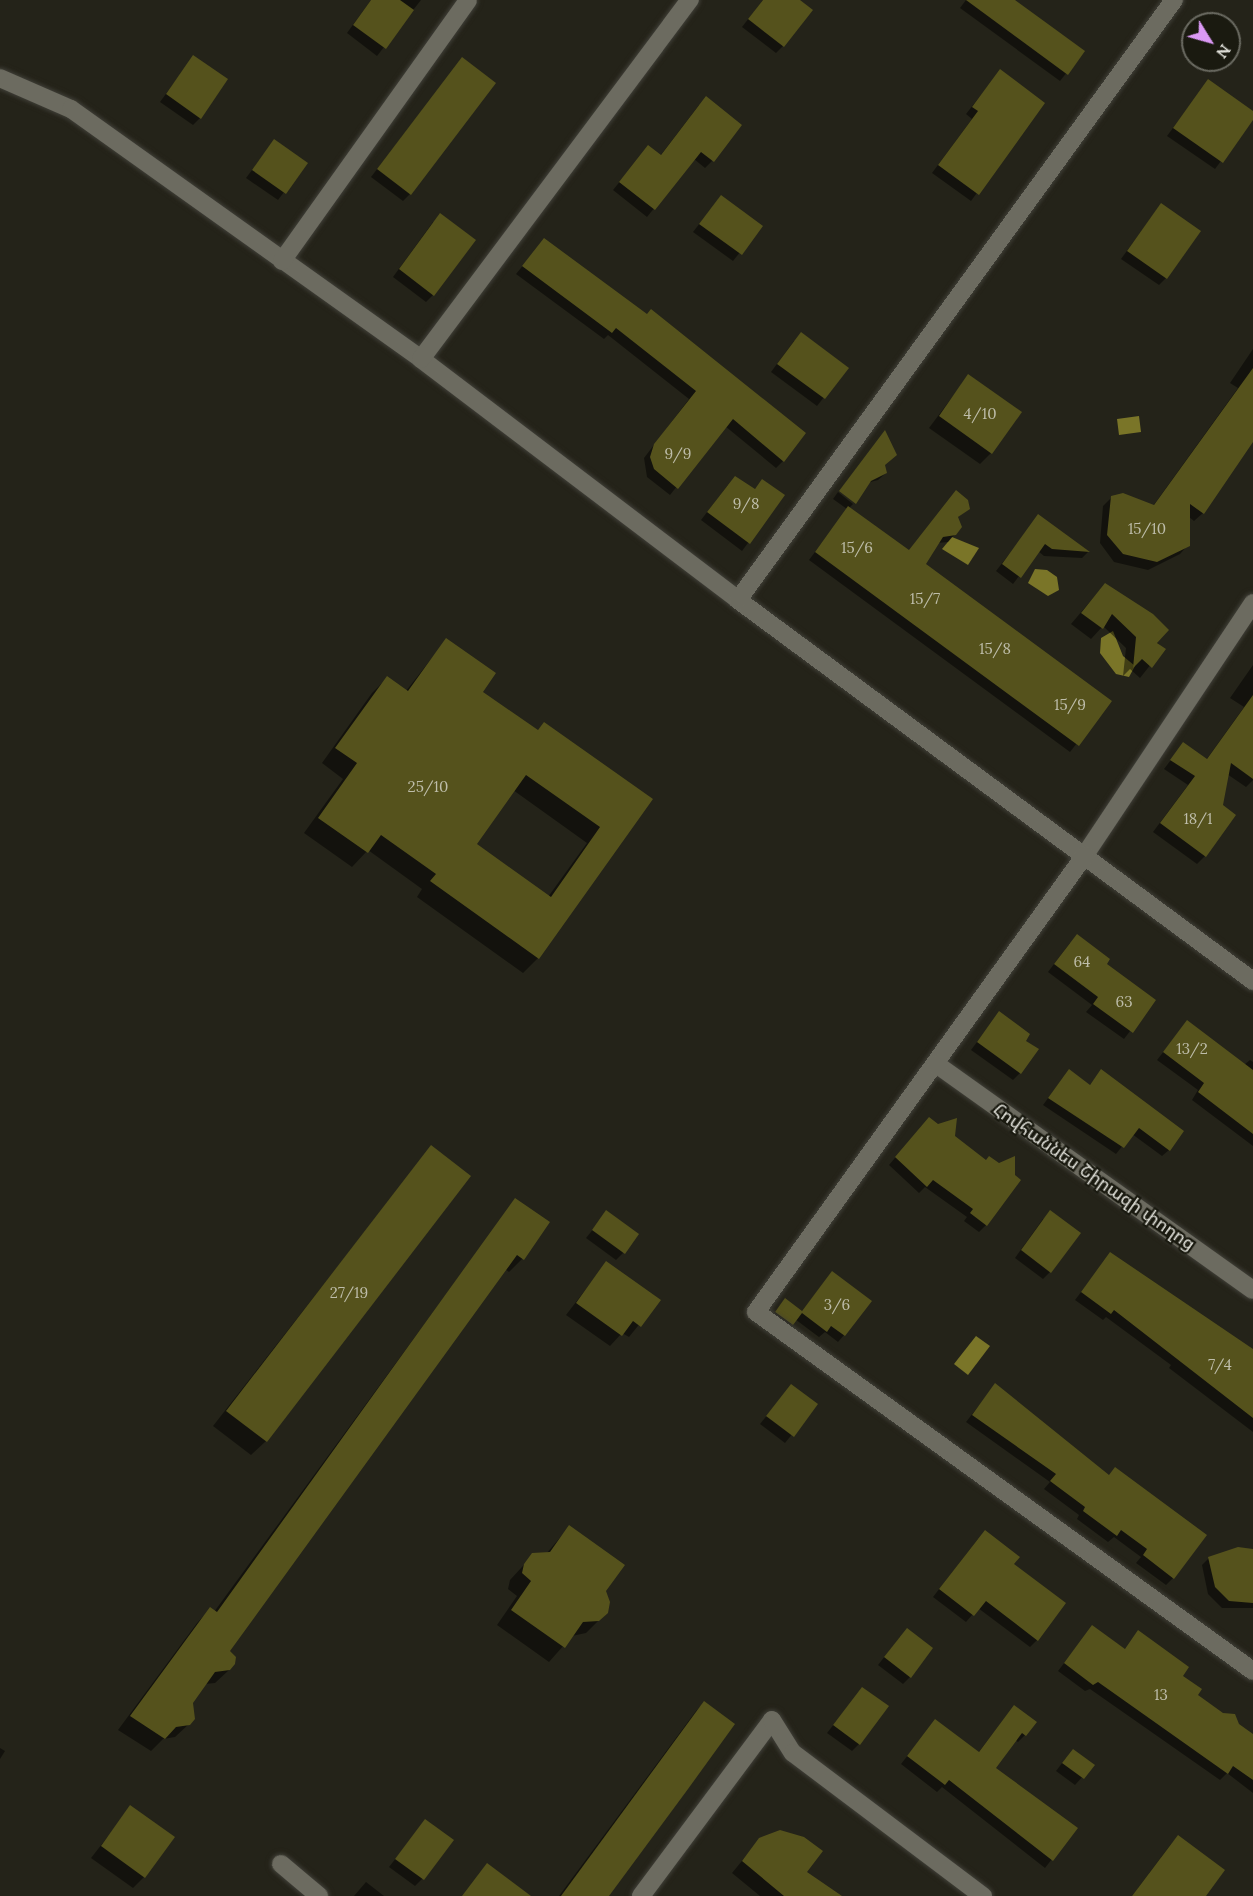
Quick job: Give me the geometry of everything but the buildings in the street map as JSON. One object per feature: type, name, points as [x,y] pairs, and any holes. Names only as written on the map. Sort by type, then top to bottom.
[{"type":"street","points":[[282,261],[468,0]]},
{"type":"street","points":[[421,359],[690,0]]},
{"type":"street","points":[[738,600],[1174,0]]},
{"type":"street","points":[[0,78],[71,110],[421,359],[738,600],[1253,981]]},
{"type":"street","points":[[1253,603],[1085,855],[756,1312],[1253,1671]]},
{"type":"street","name":"Հովհաննես Շիրազի փողոց","points":[[936,1064],[1253,1290]]},
{"type":"street","points":[[642,1896],[772,1720],[793,1753],[983,1896]]},
{"type":"street","points":[[281,1864],[318,1896]]},
{"type":"shaded area","points":[[1139,416],[1141,432],[1119,435],[1117,419]]},
{"type":"shaded area","points":[[952,537],[979,548],[968,565],[942,549]]},
{"type":"shaded area","points":[[1035,569],[1047,570],[1057,577],[1059,590],[1048,596],[1028,583]]},
{"type":"shaded area","points":[[1113,631],[1123,656],[1135,666],[1129,677],[1116,674],[1100,653],[1101,638]]},
{"type":"shaded area","points":[[976,1336],[990,1346],[968,1375],[954,1364]]}]
